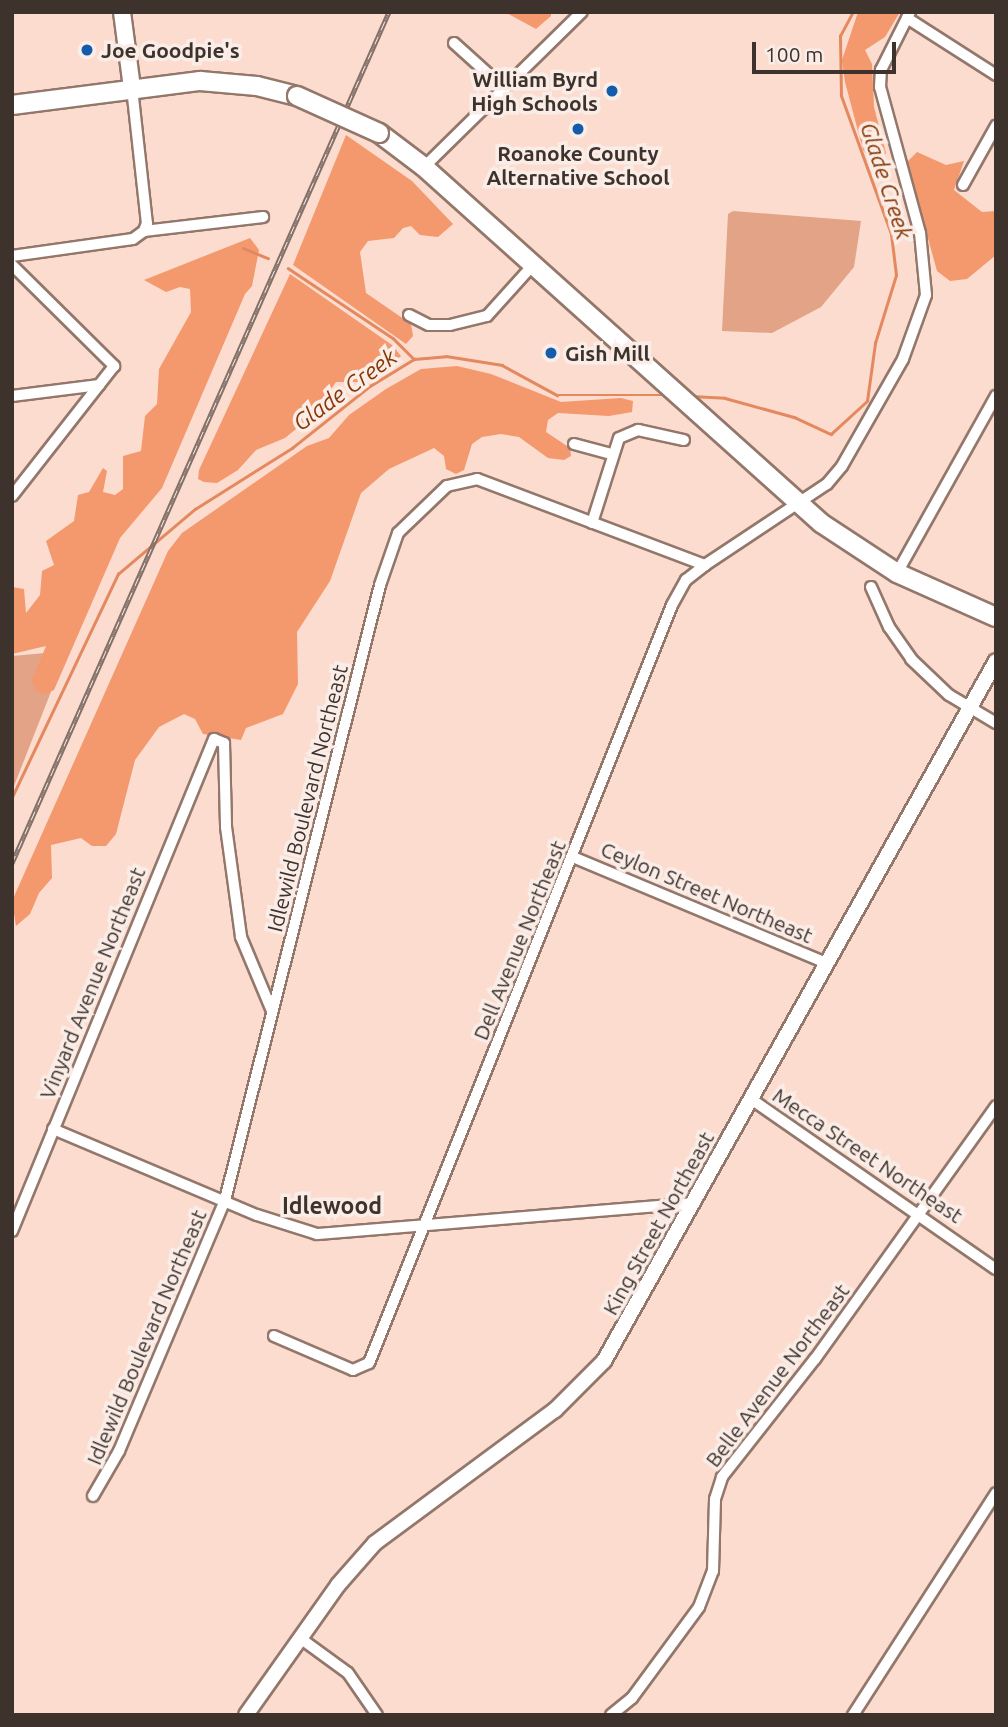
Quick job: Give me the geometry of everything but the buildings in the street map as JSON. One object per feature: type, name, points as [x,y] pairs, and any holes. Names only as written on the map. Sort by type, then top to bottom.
[{"type":"main road","points":[[122,12],[132,88]]},
{"type":"main road","points":[[12,105],[200,81],[257,86],[297,96],[379,133],[424,167],[799,505],[897,573],[996,617]]},
{"type":"street","points":[[424,167],[582,12]]},
{"type":"street","points":[[705,565],[799,505],[842,466],[903,359],[926,295],[924,252],[880,87],[881,70],[909,15],[996,75]]},
{"type":"street","points":[[454,43],[505,89]]},
{"type":"street","points":[[132,88],[147,223],[144,231]]},
{"type":"street","points":[[963,185],[996,127]]},
{"type":"street","points":[[12,256],[133,239],[144,231],[263,217]]},
{"type":"street","points":[[12,265],[114,366],[12,496]]},
{"type":"street","points":[[409,315],[429,324],[450,325],[487,316],[533,265]]},
{"type":"street","points":[[12,396],[99,385]]},
{"type":"street","points":[[897,573],[994,403]]},
{"type":"street","points":[[592,523],[611,454],[619,438],[631,430],[684,440]]},
{"type":"street","points":[[575,444],[611,454]]},
{"type":"street","name":"Idlewild Boulevard Northeast","points":[[93,1496],[119,1451],[225,1200],[380,585],[398,533],[433,496],[468,478],[705,565]]},
{"type":"street","name":"Dell Avenue Northeast","points":[[274,1336],[353,1370],[369,1363],[679,590],[705,565]]},
{"type":"street","points":[[871,587],[911,659],[969,708],[996,723]]},
{"type":"street","name":"King Street Northeast","points":[[246,1715],[338,1585],[385,1534],[555,1410],[592,1377],[693,1203],[996,661]]},
{"type":"street","name":"Vinyard Avenue Northeast","points":[[12,1231],[208,749],[215,739],[224,743],[226,816],[237,918],[245,950],[272,1011]]},
{"type":"street","name":"Ceylon Street Northeast","points":[[573,857],[827,963]]},
{"type":"street","name":"Mecca Street Northeast","points":[[751,1099],[996,1269]]},
{"type":"street","name":"Belle Avenue Northeast","points":[[611,1715],[632,1698],[699,1607],[713,1571],[715,1499],[722,1477],[815,1359],[917,1212],[996,1106]]},
{"type":"street","points":[[53,1129],[225,1200],[317,1234],[693,1203]]},
{"type":"street","points":[[853,1715],[996,1493]]},
{"type":"street","points":[[299,1638],[348,1673],[377,1715]]},
{"type":"shaded area","points":[[505,12],[551,12],[551,16],[536,29]]},
{"type":"shaded area","points":[[858,12],[900,12],[885,37],[865,50],[872,64],[874,107],[886,153],[878,161],[869,159],[863,150],[842,60]]},
{"type":"shaded area","points":[[346,135],[412,181],[453,224],[438,237],[420,235],[411,226],[403,228],[394,238],[368,241],[360,252],[366,293],[411,324],[413,336],[406,344],[293,265]]},
{"type":"shaded area","points":[[917,152],[946,165],[964,161],[954,190],[982,212],[996,211],[996,255],[967,279],[950,281],[937,271],[907,162]]},
{"type":"shaded area","points":[[733,211],[861,221],[854,267],[821,307],[772,333],[722,331],[728,214]]},
{"type":"shaded area","points":[[250,238],[259,250],[252,286],[245,294],[162,488],[120,538],[54,690],[44,694],[36,691],[32,680],[46,646],[12,654],[12,587],[24,589],[26,613],[40,595],[42,571],[54,565],[46,541],[74,521],[78,495],[89,492],[103,468],[107,471],[103,492],[115,495],[123,489],[123,456],[141,451],[145,416],[157,404],[159,369],[191,312],[190,289],[180,287],[166,292],[144,280]]},
{"type":"shaded area","points":[[290,274],[392,345],[401,356],[381,372],[358,382],[336,382],[312,416],[285,438],[256,450],[238,470],[217,483],[204,482],[198,479],[199,470]]},
{"type":"shaded area","points":[[457,366],[491,374],[561,402],[621,398],[633,401],[632,412],[609,416],[558,413],[548,420],[546,432],[570,448],[571,456],[564,460],[548,458],[519,437],[501,434],[482,437],[472,444],[464,470],[456,474],[446,469],[444,456],[434,448],[389,469],[361,493],[330,581],[297,632],[298,684],[283,714],[246,728],[241,740],[203,734],[195,719],[184,714],[159,727],[135,760],[116,834],[106,846],[92,846],[81,838],[51,845],[52,878],[39,893],[30,914],[16,926],[12,901],[168,551],[182,533],[307,446],[329,438],[349,415],[386,389],[421,369]]},
{"type":"shaded area","points":[[67,651],[12,791],[12,656]]},
{"type":"waterway","name":"Glade Creek","points":[[691,396],[725,398],[794,417],[831,434],[867,401],[875,343],[896,275],[891,234],[841,96],[840,36],[853,12]]},
{"type":"waterway","points":[[243,248],[268,258]]},
{"type":"waterway","points":[[288,268],[393,338],[414,359]]},
{"type":"waterway","name":"Glade Creek","points":[[12,797],[118,574],[195,509],[292,448],[370,386],[414,359],[446,356],[502,365],[557,395],[667,395]]},
{"type":"railway","points":[[12,863],[389,12]]},
{"type":"place","name":"Joe Goodpie's","points":[[87,50]]},
{"type":"place","name":"William Byrd High Schools","points":[[612,91]]},
{"type":"place","name":"Roanoke County Alternative School","points":[[578,129]]},
{"type":"place","name":"Gish Mill","points":[[551,353]]},
{"type":"district","name":"Idlewood","points":[[332,1206]]}]
